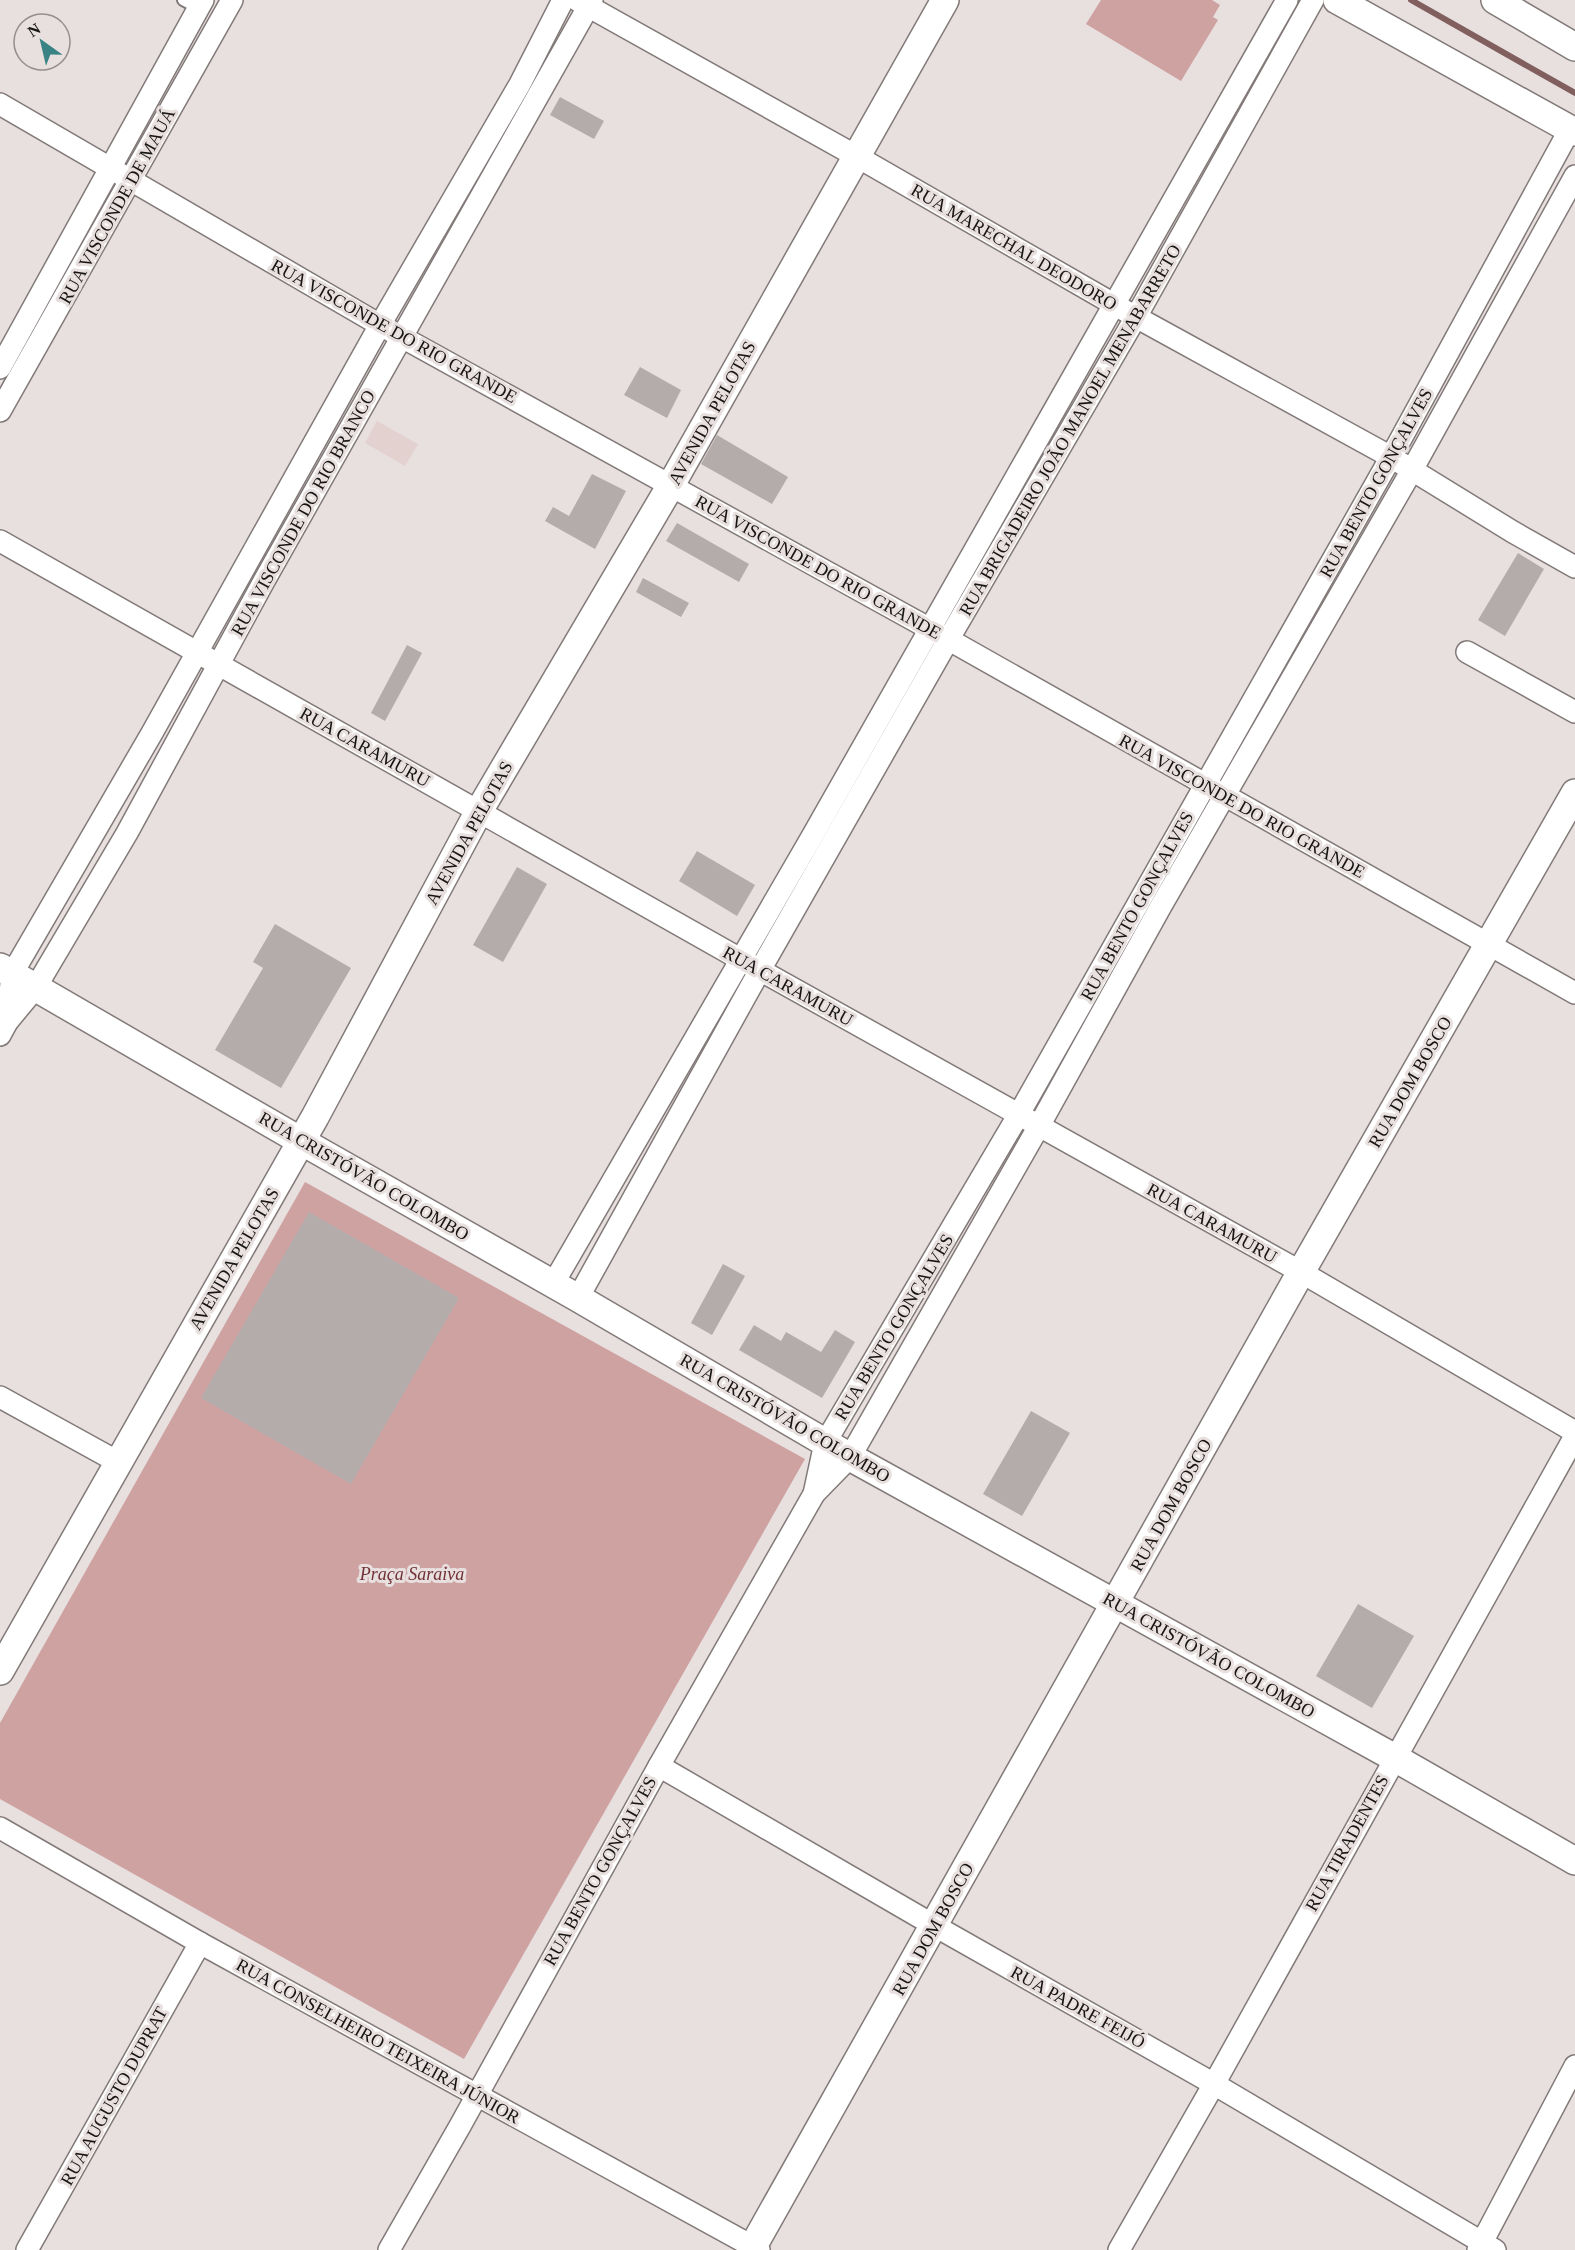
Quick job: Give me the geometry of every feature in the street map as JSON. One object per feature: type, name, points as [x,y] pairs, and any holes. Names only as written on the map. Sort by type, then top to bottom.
[{"type":"street","name":"RUA VISCONDE DE MAUÁ","points":[[0,411],[7,384],[132,180],[232,0]]},
{"type":"street","name":"RUA VISCONDE DO RIO BRANCO","points":[[4,1029],[6,970],[152,733],[380,325],[520,84],[563,0]]},
{"type":"street","name":"AVENIDA PELOTAS","points":[[0,1671],[301,1141],[479,811],[671,485],[945,0]]},
{"type":"street","name":"RUA BRIGADEIRO JOÃO MANOEL MENABARRETO","points":[[553,1284],[813,835],[1287,0]]},
{"type":"street","name":"RUA BRIGADEIRO JOÃO MANOEL MENABARRETO","points":[[578,1298],[760,970],[1136,317],[1314,0]]},
{"type":"street","points":[[1336,0],[1573,130]]},
{"type":"street","points":[[1495,0],[1575,47]]},
{"type":"street","name":"RUA VISCONDE DO RIO BRANCO","points":[[4,1029],[36,987],[127,833],[401,336],[540,94],[586,2]]},
{"type":"street","name":"RUA MARECHAL DEODORO","points":[[586,2],[1136,317],[1391,457],[1575,567]]},
{"type":"street","name":"RUA VISCONDE DE MAUÁ","points":[[0,368],[109,168],[195,3]]},
{"type":"street","points":[[520,84],[540,94]]},
{"type":"street","name":"RUA VISCONDE DO RIO GRANDE","points":[[0,104],[380,325],[930,629],[1204,786],[1575,993]]},
{"type":"street","points":[[494,127],[515,138]]},
{"type":"street","name":"RUA BENTO GONÇALVES","points":[[388,2250],[814,1494],[850,1457],[1039,1126],[1151,901],[1204,786],[1573,130]]},
{"type":"street","points":[[474,162],[495,175]]},
{"type":"street","name":"RUA BENTO GONÇALVES","points":[[814,1494],[825,1443],[1019,1114],[1151,901],[1225,796],[1412,470],[1575,176]]},
{"type":"street","points":[[426,244],[446,256]]},
{"type":"street","points":[[322,431],[342,442]]},
{"type":"street","name":"RUA CARAMURU","points":[[0,541],[195,653],[1301,1272],[1575,1434]]},
{"type":"street","points":[[1332,561],[1351,573]]},
{"type":"street","points":[[243,570],[264,582]]},
{"type":"street","points":[[1467,652],[1575,712]]},
{"type":"street","points":[[152,733],[176,746]]},
{"type":"street","name":"RUA DOM BOSCO","points":[[754,2249],[1301,1272],[1575,793]]},
{"type":"street","points":[[101,817],[127,833]]},
{"type":"street","points":[[813,835],[832,845]]},
{"type":"street","name":"RUA CRISTÓVÃO COLOMBO","points":[[6,970],[578,1298],[825,1443],[1395,1758],[1575,1861]]},
{"type":"street","points":[[684,1055],[707,1069]]},
{"type":"street","points":[[0,1397],[118,1462]]},
{"type":"street","name":"RUA TIRADENTES","points":[[1119,2250],[1214,2084],[1575,1434]]},
{"type":"street","name":"RUA PADRE FEIJÓ","points":[[659,1766],[1214,2084],[1485,2248]]},
{"type":"street","name":"RUA CONSELHEIRO TEIXEIRA JÚNIOR","points":[[0,1827],[200,1943],[754,2249]]},
{"type":"street","name":"RUA AUGUSTO DUPRAT","points":[[27,2250],[200,1943]]},
{"type":"street","points":[[1485,2248],[1575,2066]]},
{"type":"shaded area","points":[[377,421],[418,444],[405,466],[365,443]]},
{"type":"green space","points":[[1101,0],[1212,0],[1220,5],[1213,17],[1218,20],[1181,81],[1086,24]]},
{"type":"green space","name":"Praça Saraiva","points":[[305,1182],[805,1459],[464,2059],[0,1799],[0,1723]]},
{"type":"building","points":[[560,97],[604,121],[594,139],[550,115]]},
{"type":"building","points":[[640,367],[681,390],[667,418],[624,395]]},
{"type":"building","points":[[717,435],[788,477],[772,504],[701,464]]},
{"type":"building","points":[[592,474],[626,491],[595,549],[545,521],[553,507],[569,516]]},
{"type":"building","points":[[677,523],[749,564],[739,582],[666,541]]},
{"type":"building","points":[[1518,553],[1544,569],[1505,636],[1478,620]]},
{"type":"building","points":[[643,578],[689,603],[681,617],[636,592]]},
{"type":"building","points":[[407,645],[422,653],[385,721],[371,713]]},
{"type":"building","points":[[697,851],[755,885],[737,916],[679,881]]},
{"type":"building","points":[[517,867],[547,884],[503,962],[473,945]]},
{"type":"building","points":[[275,924],[351,968],[281,1088],[215,1050],[263,968],[253,962]]},
{"type":"building","points":[[309,1212],[459,1298],[351,1484],[201,1398]]},
{"type":"building","points":[[723,1264],[745,1276],[712,1335],[691,1323]]},
{"type":"building","points":[[754,1325],[781,1341],[786,1332],[821,1352],[835,1330],[855,1342],[822,1398],[739,1350]]},
{"type":"building","points":[[1031,1411],[1070,1433],[1022,1516],[983,1494]]},
{"type":"building","points":[[1358,1604],[1414,1636],[1372,1708],[1316,1676]]},
{"type":"waterway","points":[[1411,0],[1575,93]]}]
